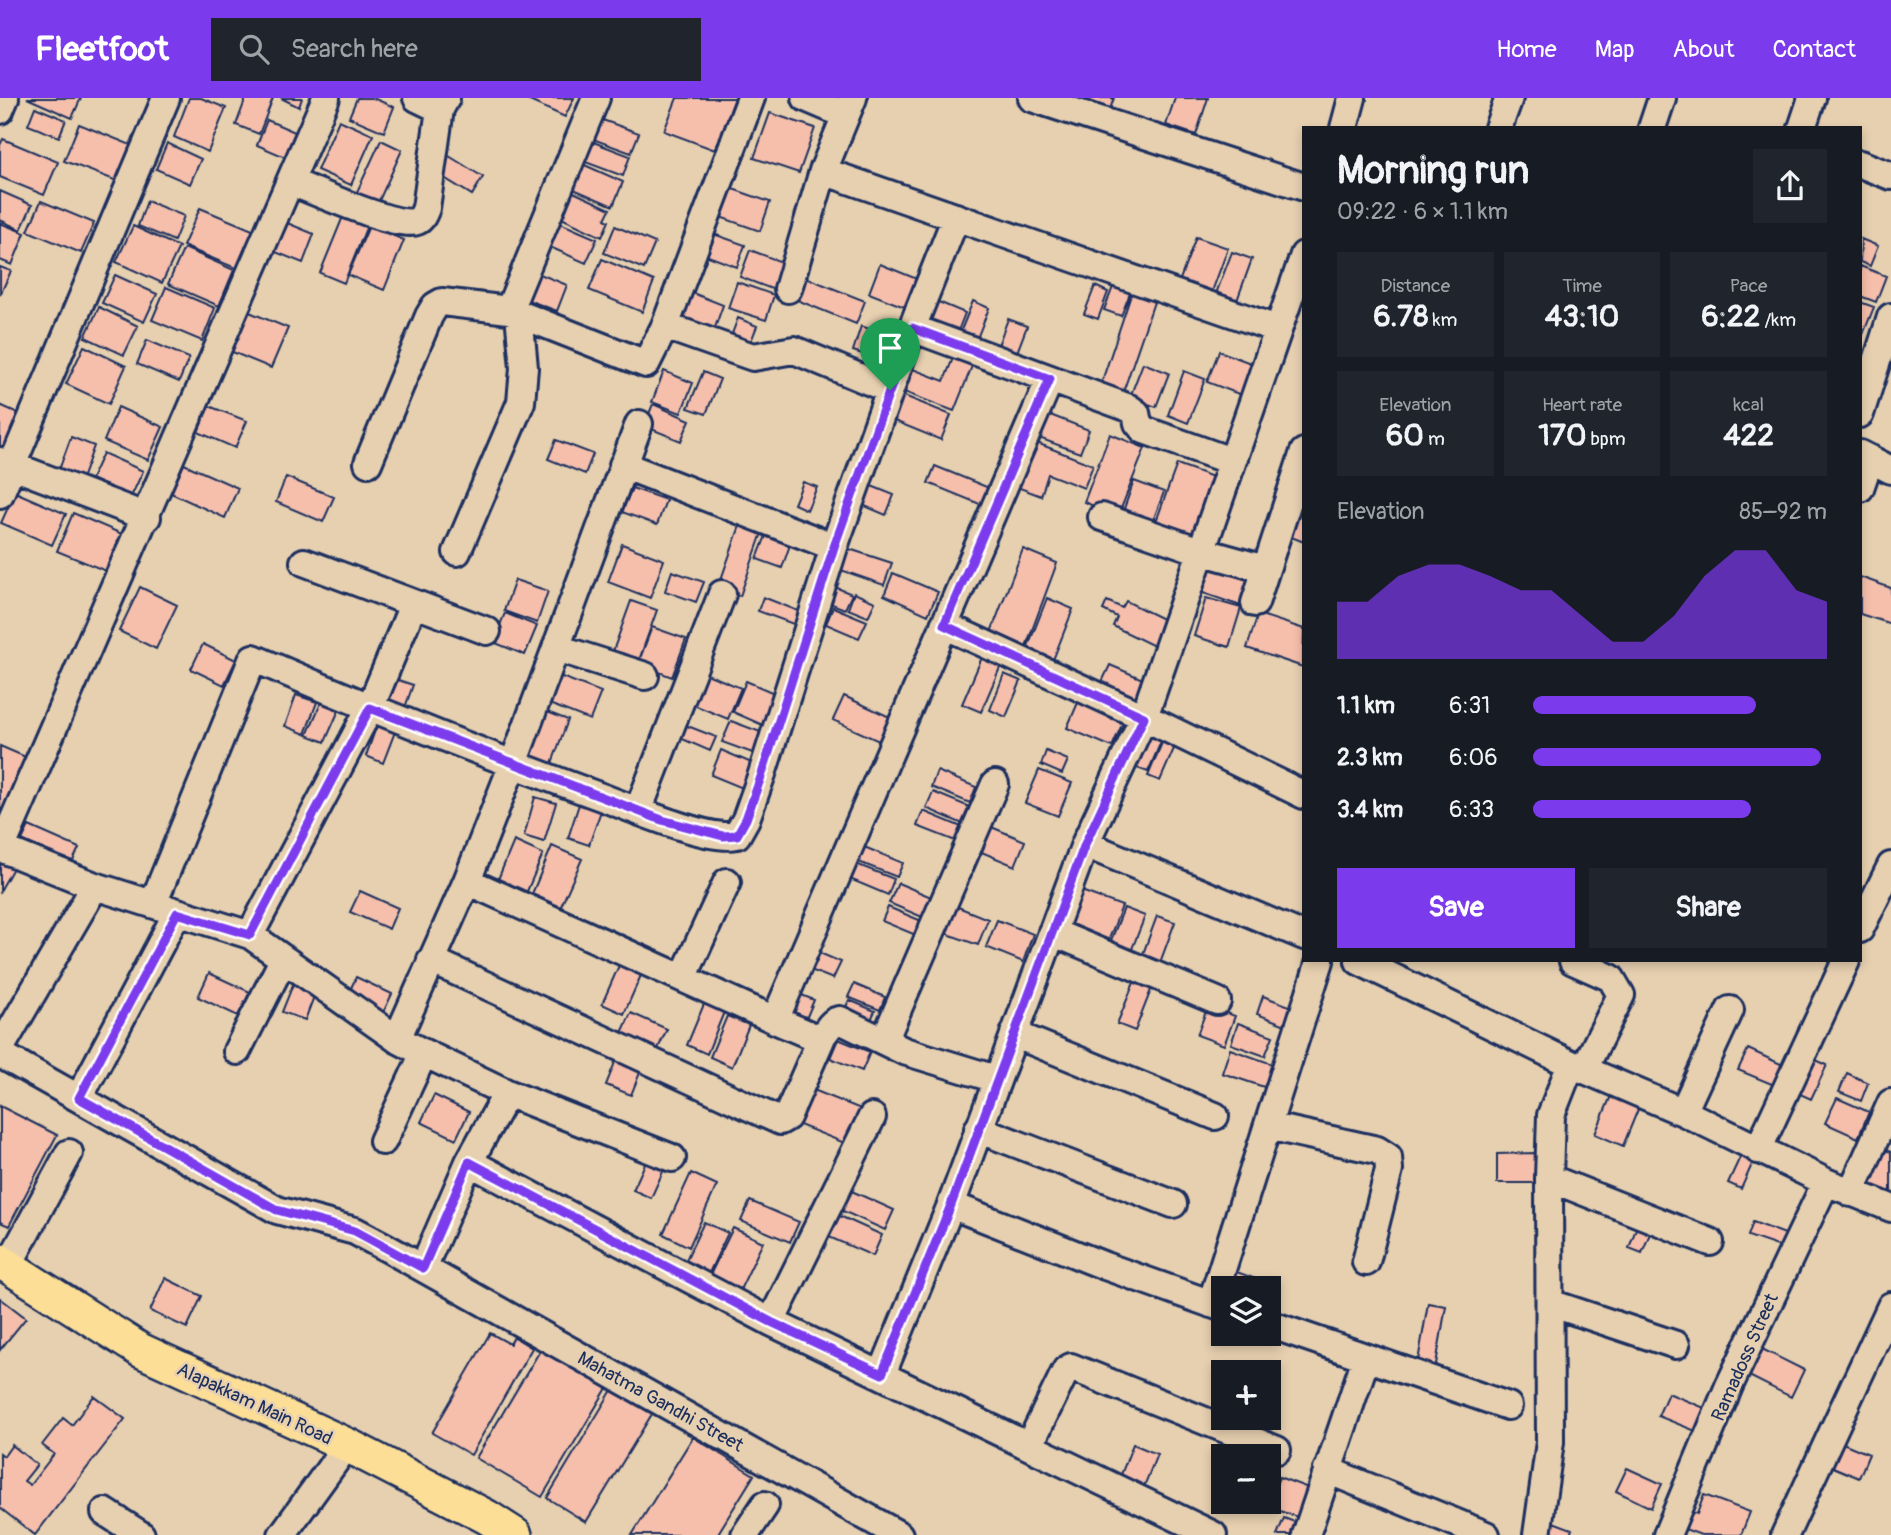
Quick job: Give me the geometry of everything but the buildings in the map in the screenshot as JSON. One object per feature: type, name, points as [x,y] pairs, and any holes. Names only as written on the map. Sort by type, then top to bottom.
[{"type":"main road","name":"Alapakkam Main Road","points":[[4,1263],[140,1350],[347,1446],[481,1526],[515,1535]]},
{"type":"street","points":[[0,110],[5,98]]},
{"type":"street","points":[[0,494],[6,463],[166,98]]},
{"type":"street","points":[[326,98],[147,517],[0,848],[95,886],[250,935],[424,1054],[507,1093],[673,1158]]},
{"type":"street","points":[[457,552],[521,402],[524,368],[514,312],[596,98]]},
{"type":"street","points":[[368,463],[435,306],[442,302],[514,312],[646,365],[665,326],[751,98]]},
{"type":"street","points":[[788,289],[823,171],[849,107],[806,98]]},
{"type":"street","points":[[1031,98],[1302,186]]},
{"type":"street","points":[[1345,126],[1352,98]]},
{"type":"street","points":[[1499,126],[1508,98]]},
{"type":"street","points":[[1653,126],[1662,98]]},
{"type":"street","points":[[1803,126],[1812,98]]},
{"type":"street","points":[[290,182],[393,220],[417,222],[426,208],[434,102]]},
{"type":"street","points":[[1862,165],[1891,176]]},
{"type":"street","points":[[823,171],[1277,329]]},
{"type":"street","points":[[79,1098],[165,908],[253,658],[370,708],[638,811],[723,836],[737,835],[742,828],[834,547],[912,328],[956,217]]},
{"type":"street","points":[[882,1374],[951,1205],[1085,844],[1144,717],[1302,260]]},
{"type":"street","points":[[1862,408],[1891,317]]},
{"type":"street","points":[[665,326],[753,357],[794,350],[890,390]]},
{"type":"street","points":[[912,328],[1129,408],[1136,413],[1138,423],[1144,430],[1231,461]]},
{"type":"street","points":[[775,1020],[1050,379]]},
{"type":"street","points":[[397,1038],[467,881],[639,424]]},
{"type":"street","points":[[1255,603],[1302,458]]},
{"type":"street","points":[[1862,484],[1874,461]]},
{"type":"street","points":[[6,463],[147,517]]},
{"type":"street","points":[[623,465],[834,547]]},
{"type":"street","points":[[1102,517],[1200,551],[1265,569]]},
{"type":"street","points":[[304,562],[487,631]]},
{"type":"street","points":[[638,811],[722,594]]},
{"type":"street","points":[[250,935],[370,708],[413,605]]},
{"type":"street","points":[[944,625],[1144,717],[1302,794]]},
{"type":"street","points":[[556,648],[645,676]]},
{"type":"street","points":[[884,1041],[995,784]]},
{"type":"street","points":[[1085,844],[1302,935]]},
{"type":"street","points":[[1862,925],[1891,866]]},
{"type":"street","points":[[467,881],[810,1036],[822,1037]]},
{"type":"street","points":[[683,978],[727,882]]},
{"type":"street","points":[[0,1049],[95,886]]},
{"type":"street","points":[[1052,932],[1217,1001]]},
{"type":"street","points":[[237,1051],[283,960]]},
{"type":"street","points":[[431,960],[780,1121],[787,1117],[822,1037],[837,1020],[904,1052],[996,1079]]},
{"type":"street","points":[[1226,1276],[1268,1126],[1320,962]]},
{"type":"street","points":[[1361,962],[1578,1067],[1684,1112],[1826,1182],[1891,1208]]},
{"type":"street","points":[[1537,1535],[1550,1442],[1551,1115],[1620,995],[1611,978],[1575,962]]},
{"type":"street","points":[[1758,1150],[1846,962]]},
{"type":"street","points":[[1684,1112],[1730,1010]]},
{"type":"street","points":[[1014,1034],[1215,1116]]},
{"type":"street","name":"Mahatma Gandhi Street","points":[[0,1054],[277,1210],[355,1231],[899,1535]]},
{"type":"street","points":[[383,1141],[424,1054]]},
{"type":"street","points":[[423,1268],[469,1162],[507,1093]]},
{"type":"street","points":[[1851,1193],[1891,1103]]},
{"type":"street","points":[[771,1322],[872,1116]]},
{"type":"street","points":[[1268,1126],[1377,1150],[1388,1157],[1390,1170],[1366,1262]]},
{"type":"street","points":[[978,1129],[1173,1204]]},
{"type":"street","points":[[4,1263],[69,1153]]},
{"type":"street","points":[[469,1162],[771,1322],[1213,1535]]},
{"type":"street","points":[[1549,1178],[1710,1242]]},
{"type":"street","name":"Ramadoss Street","points":[[1667,1535],[1729,1386],[1826,1182]]},
{"type":"street","points":[[951,1205],[1105,1266],[1211,1304]]},
{"type":"street","points":[[1550,1303],[1676,1345]]},
{"type":"street","points":[[1785,1535],[1891,1306]]},
{"type":"street","points":[[1281,1328],[1508,1406]]},
{"type":"street","points":[[1306,1535],[1366,1358]]},
{"type":"street","points":[[1029,1446],[1066,1370],[1071,1367],[1262,1444]]},
{"type":"street","points":[[282,1535],[347,1446]]},
{"type":"street","points":[[1327,1470],[1486,1535]]},
{"type":"street","points":[[745,1535],[765,1505]]},
{"type":"street","points":[[105,1512],[141,1535]]},
{"type":"route","points":[[912,328],[1050,379],[944,625],[1144,717],[1085,844],[951,1205],[882,1374],[771,1322],[469,1162],[423,1268],[355,1231],[277,1210],[79,1098],[177,913],[250,935],[370,708],[662,820],[723,836],[737,835],[746,819],[762,774],[834,547],[890,390],[912,328]]}]
